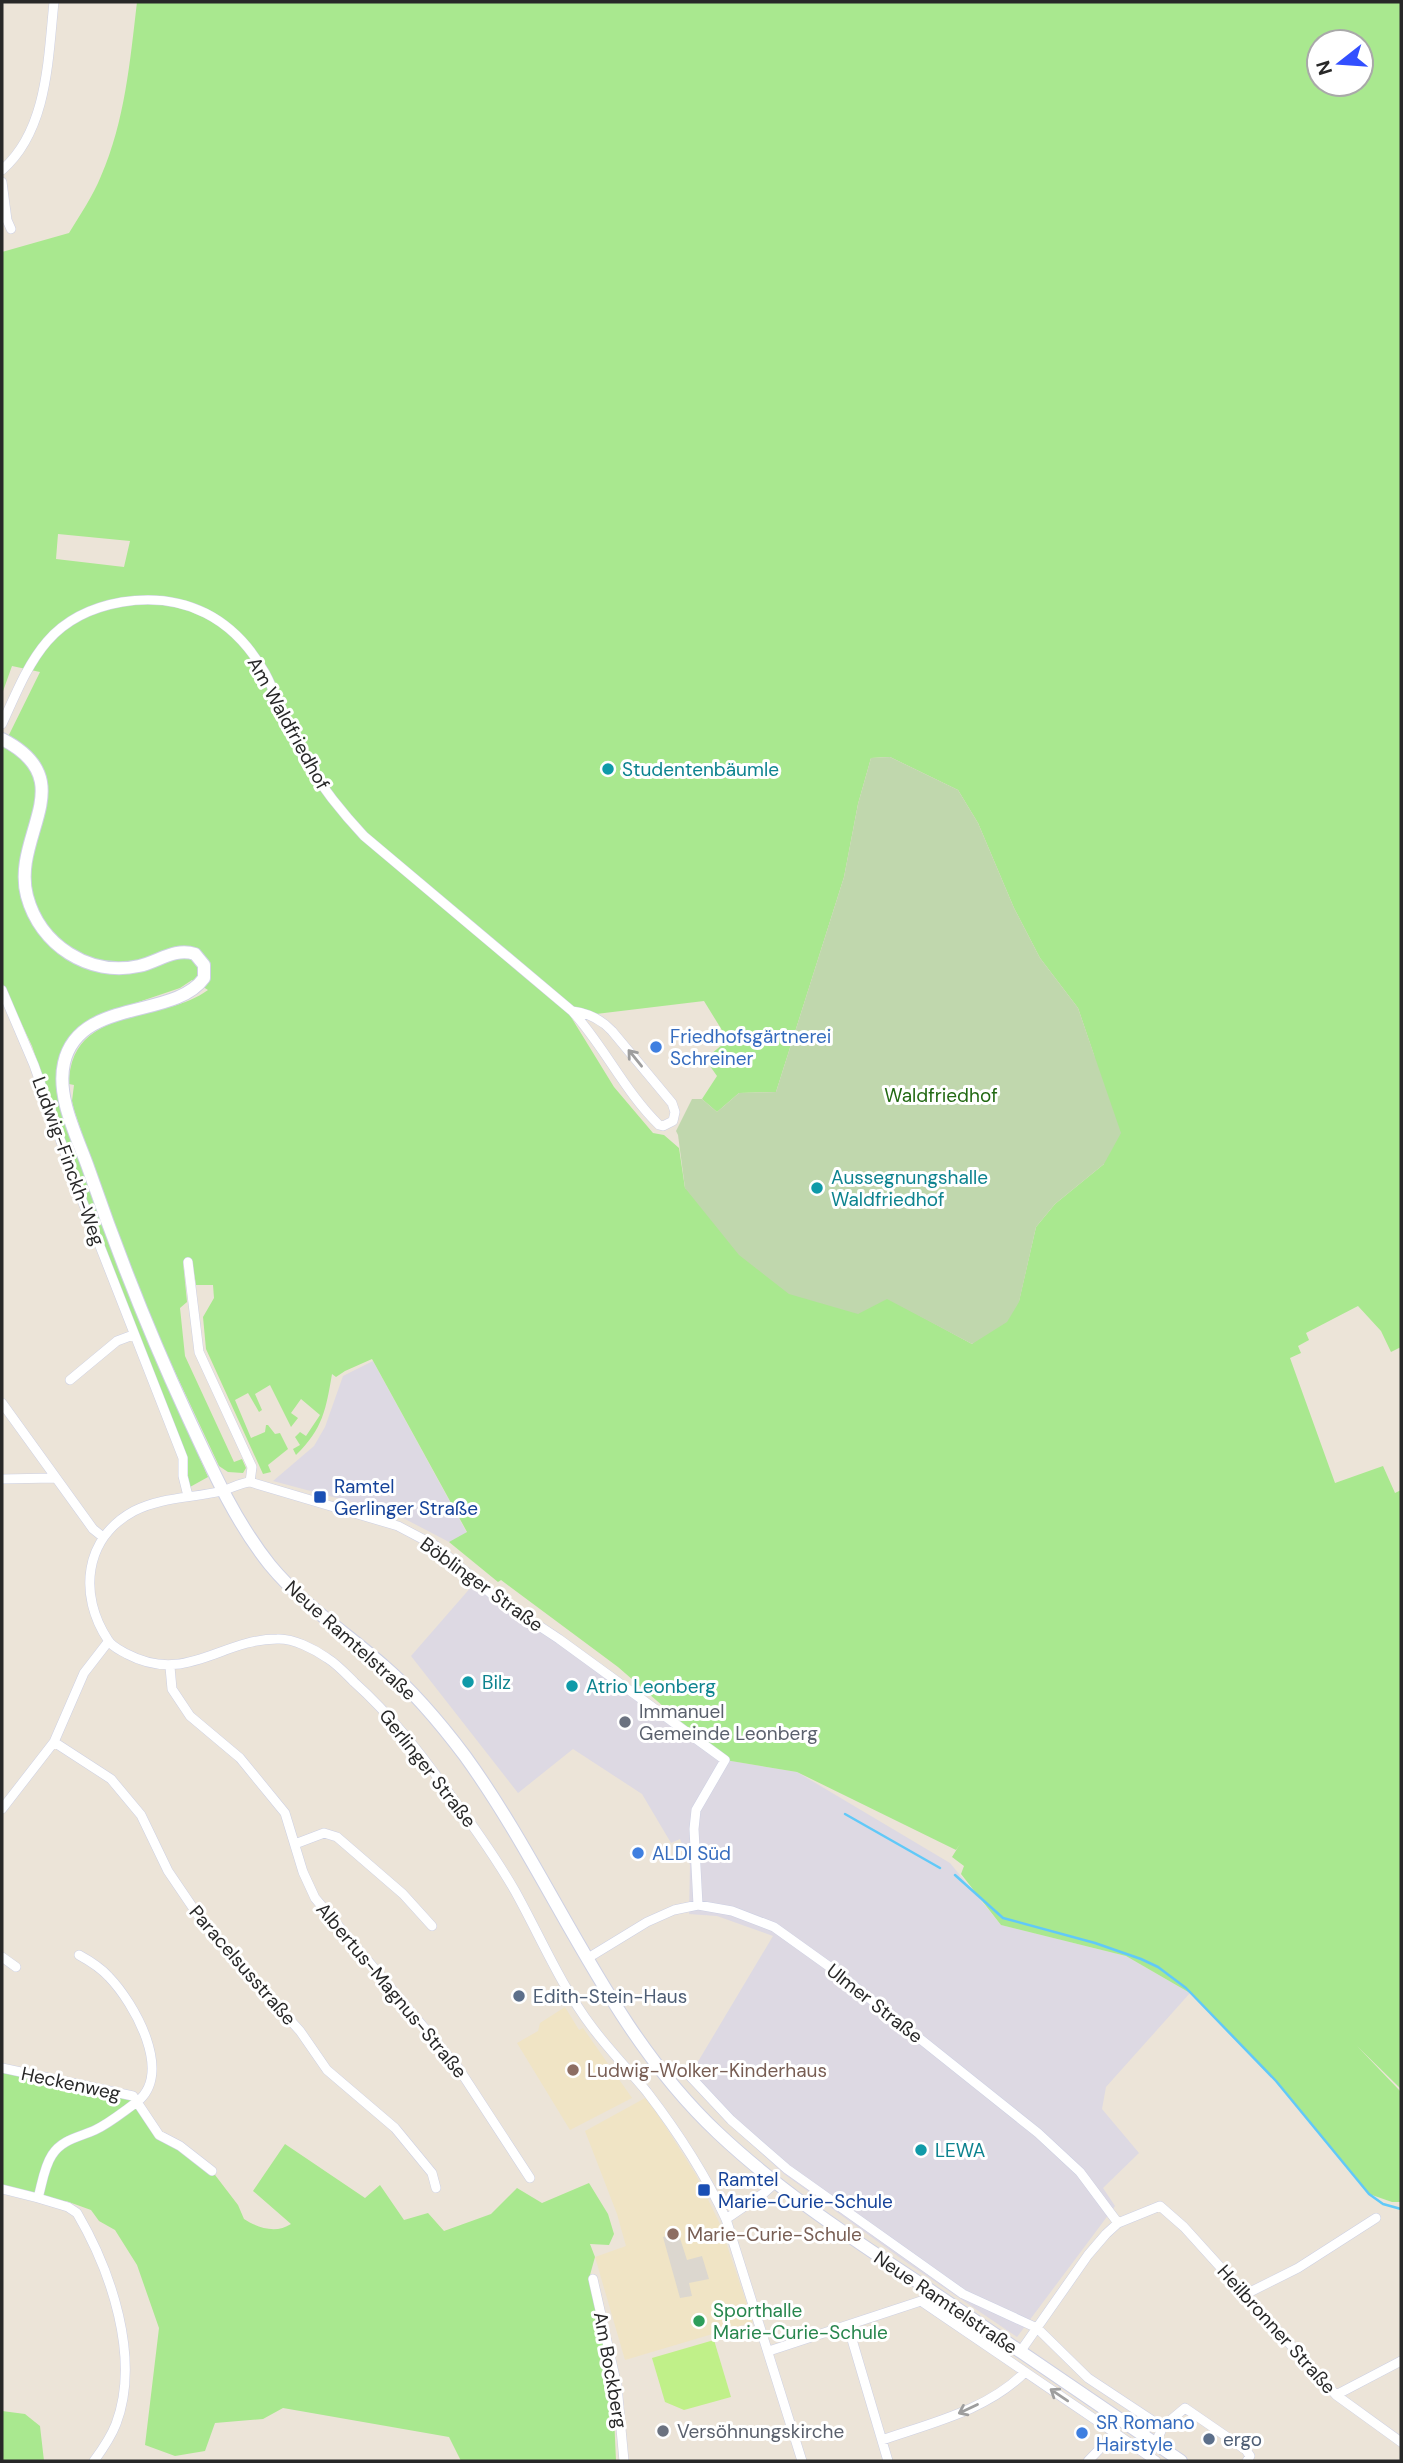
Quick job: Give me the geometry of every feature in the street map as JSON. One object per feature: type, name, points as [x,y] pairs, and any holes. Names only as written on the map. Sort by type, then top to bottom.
[{"type":"main road","name":"Neue Ramtelstraße","points":[[2,739],[28,757],[37,769],[42,784],[42,804],[27,854],[25,882],[31,908],[47,936],[70,955],[97,966],[142,966],[179,952],[195,954],[204,965],[204,978],[193,989],[110,1017],[85,1030],[69,1049],[64,1062],[63,1083],[69,1111],[129,1280],[169,1376],[222,1490],[253,1541],[283,1580],[324,1619],[382,1664],[407,1688],[463,1753],[492,1795],[624,2019],[669,2081],[716,2131],[775,2183],[833,2226],[1181,2461]]},
{"type":"street","points":[[2,170],[26,143],[33,125],[47,64],[54,2]]},
{"type":"street","points":[[2,182],[11,229]]},
{"type":"street","name":"Am Waldfriedhof","points":[[2,724],[33,659],[55,632],[79,616],[108,605],[134,600],[175,601],[203,610],[239,637],[265,673],[290,733],[317,780],[343,814],[364,836],[572,1011],[652,1117],[663,1126],[673,1121],[675,1112],[672,1102],[605,1023],[586,1013],[572,1011]]},
{"type":"street","name":"Ludwig-Finckh-Weg","points":[[2,989],[34,1065],[133,1335],[183,1458],[183,1476],[188,1496]]},
{"type":"street","points":[[2,1809],[54,1742],[84,1673],[108,1642],[93,1610],[88,1590],[92,1563],[103,1537],[117,1522],[133,1511],[160,1502],[250,1482],[252,1467],[199,1352],[188,1262]]},
{"type":"street","points":[[70,1380],[117,1341],[133,1335]]},
{"type":"street","points":[[2,1403],[54,1478],[93,1529],[103,1537]]},
{"type":"street","points":[[2,1479],[54,1478]]},
{"type":"street","name":"Böblinger Straße","points":[[250,1482],[398,1526],[436,1546],[494,1596],[559,1639],[725,1760],[696,1810],[694,1829],[698,1905]]},
{"type":"street","name":"Gerlinger Straße","points":[[108,1642],[136,1659],[170,1667],[257,1640],[281,1638],[330,1659],[378,1703],[415,1745],[497,1859],[568,1990],[592,2027],[647,2092],[702,2172],[726,2219],[802,2461]]},
{"type":"street","name":"Albertus-Magnus-Straße","points":[[170,1667],[172,1689],[190,1716],[240,1758],[285,1813],[303,1872],[315,1898],[460,2070],[530,2178]]},
{"type":"street","name":"Paracelsusstraße","points":[[54,1742],[111,1779],[141,1815],[168,1871],[206,1927],[286,2015],[327,2070],[396,2128],[432,2173],[436,2188]]},
{"type":"street","points":[[295,1844],[324,1833],[337,1837],[403,1894],[432,1926]]},
{"type":"street","name":"Ulmer Straße","points":[[588,1958],[647,1922],[674,1910],[698,1905],[732,1911],[774,1927],[834,1970],[1038,2133],[1080,2172],[1118,2223]]},
{"type":"street","name":"Heckenweg","points":[[38,2197],[52,2154],[71,2139],[96,2130],[137,2102],[150,2086],[154,2066],[149,2048],[122,1991],[96,1964],[79,1955]]},
{"type":"street","points":[[2,1957],[16,1967]]},
{"type":"street","name":"Heckenweg","points":[[2,2068],[133,2096],[159,2136],[180,2146],[212,2171]]},
{"type":"street","name":"Neue Ramtelstraße","points":[[687,2073],[731,2120],[797,2177],[963,2294],[1037,2328],[1088,2378],[1149,2417],[1160,2429]]},
{"type":"street","points":[[726,2219],[775,2183]]},
{"type":"street","points":[[2,2189],[38,2197],[68,2207],[77,2213],[110,2286],[121,2330],[126,2376],[116,2425],[94,2461]]},
{"type":"street","name":"Heilbronner Straße","points":[[1118,2223],[1160,2206],[1184,2227],[1336,2395],[1401,2442]]},
{"type":"street","points":[[1246,2294],[1298,2268],[1376,2218]]},
{"type":"street","points":[[1020,2352],[1088,2255],[1118,2223]]},
{"type":"street","name":"Am Bockberg","points":[[593,2279],[617,2386],[624,2461]]},
{"type":"street","points":[[769,2351],[921,2301],[1156,2461]]},
{"type":"street","points":[[848,2326],[888,2461]]},
{"type":"street","points":[[1336,2395],[1401,2361]]},
{"type":"street","points":[[882,2440],[958,2414],[1012,2385],[1025,2372]]},
{"type":"street","points":[[1155,2444],[1161,2434],[1160,2429],[1185,2408],[1246,2450],[1251,2456],[1247,2461]]},
{"type":"street","points":[[1088,2461],[1115,2433]]},
{"type":"shaded area","points":[[373,1361],[467,1533],[449,1542],[405,1519],[273,1481],[314,1446],[325,1427],[343,1376]]},
{"type":"shaded area","points":[[472,1586],[597,1667],[725,1760],[797,1772],[950,1863],[1001,1925],[1126,1956],[1190,1993],[1106,2087],[1102,2109],[1139,2153],[1103,2188],[1115,2206],[1017,2337],[906,2262],[784,2174],[729,2124],[687,2080],[773,1936],[717,1916],[689,1914],[690,1865],[680,1839],[671,1843],[642,1794],[573,1749],[518,1793],[411,1656]]},
{"type":"shaded area","name":"Ludwig-Wolker-Kinderhaus","points":[[565,2007],[579,2030],[583,2028],[632,2098],[570,2130],[517,2043],[538,2031],[540,2023]]},
{"type":"shaded area","name":"Marie-Curie-Schule","points":[[647,2097],[696,2175],[719,2222],[753,2322],[625,2360],[595,2257],[626,2246],[617,2214],[585,2131]]},
{"type":"shaded area","points":[[678,2232],[687,2260],[702,2256],[709,2279],[689,2283],[692,2296],[680,2298],[663,2237]]},
{"type":"green space","points":[[137,2],[1401,2],[1401,1347],[1391,1352],[1381,1331],[1358,1306],[1306,1333],[1309,1340],[1298,1346],[1301,1353],[1290,1358],[1335,1483],[1383,1466],[1395,1493],[1401,1490],[1401,2089],[1357,2046],[1401,2092],[1401,2202],[1392,2202],[1369,2194],[1276,2081],[1190,1993],[1126,1956],[1001,1925],[961,1874],[964,1866],[952,1857],[960,1844],[956,1850],[797,1772],[725,1760],[618,1667],[501,1580],[498,1582],[449,1542],[467,1532],[372,1359],[336,1377],[332,1374],[328,1398],[318,1427],[296,1455],[293,1449],[300,1445],[295,1437],[300,1432],[306,1436],[320,1415],[301,1399],[291,1413],[298,1418],[291,1427],[270,1385],[255,1394],[262,1410],[259,1412],[248,1393],[235,1400],[251,1438],[265,1432],[268,1425],[275,1434],[280,1433],[288,1449],[268,1465],[271,1472],[263,1474],[206,1349],[203,1317],[214,1298],[213,1285],[196,1285],[192,1261],[183,1262],[187,1302],[180,1308],[185,1356],[234,1462],[242,1459],[246,1468],[243,1473],[228,1472],[219,1466],[154,1327],[100,1187],[74,1110],[74,1085],[69,1084],[73,1058],[85,1040],[101,1028],[189,1001],[208,990],[192,980],[180,988],[94,1017],[84,1023],[75,1030],[63,1047],[57,1067],[58,1090],[151,1347],[208,1477],[190,1487],[186,1478],[187,1464],[86,1204],[32,1046],[2,982],[2,749],[40,672],[12,666],[2,694],[2,252],[69,233],[101,176],[116,134]],"holes":[[[58,534],[130,541],[124,567],[56,559]],[[890,757],[958,790],[978,823],[1014,908],[1040,958],[1078,1008],[1094,1055],[1104,1164],[1055,1204],[1036,1227],[1019,1301],[972,1344],[685,1188],[679,1148],[664,1135],[653,1133],[614,1087],[571,1017],[704,1001],[728,1040],[705,1059],[717,1076],[702,1099],[717,1112],[739,1093],[776,1092],[844,877],[858,804],[871,758]]]},
{"type":"green space","name":"Waldfriedhof","points":[[890,757],[958,790],[978,823],[1014,908],[1040,958],[1078,1008],[1121,1133],[1104,1164],[1055,1204],[1036,1227],[1019,1302],[1007,1322],[972,1344],[887,1299],[858,1314],[789,1294],[739,1255],[685,1188],[676,1131],[692,1099],[702,1099],[717,1112],[739,1093],[776,1092],[844,877],[858,804],[871,758]]},
{"type":"green space","points":[[2,2068],[133,2096],[159,2135],[212,2171],[238,2205],[244,2219],[267,2229],[279,2229],[291,2224],[253,2191],[285,2144],[365,2198],[380,2185],[404,2220],[428,2213],[444,2231],[491,2214],[517,2188],[542,2203],[589,2183],[608,2214],[614,2234],[609,2245],[590,2244],[595,2257],[590,2275],[613,2394],[616,2461],[461,2461],[449,2437],[283,2408],[263,2419],[215,2423],[205,2451],[175,2456],[145,2445],[159,2328],[137,2265],[115,2230],[99,2221],[91,2210],[66,2201],[58,2202],[2,2190]]},
{"type":"green space","points":[[714,2340],[731,2397],[684,2410],[665,2402],[652,2358]]},
{"type":"green space","points":[[2,2411],[25,2414],[40,2426],[44,2461],[2,2461]]},
{"type":"waterway","points":[[845,1814],[940,1868]]},
{"type":"waterway","points":[[955,1875],[1003,1918],[1095,1943],[1158,1967],[1186,1988],[1276,2081],[1369,2194],[1383,2204],[1401,2209]]},
{"type":"place","name":"Studentenbäumle","points":[[608,769]]},
{"type":"place","name":"Friedhofsgärtnerei Schreiner","points":[[656,1047]]},
{"type":"place","name":"Aussegnungshalle Waldfriedhof","points":[[817,1188]]},
{"type":"place","name":"Ramtel Gerlinger Straße","points":[[320,1497]]},
{"type":"place","name":"Bilz","points":[[468,1682]]},
{"type":"place","name":"Atrio Leonberg","points":[[572,1686]]},
{"type":"place","name":"Immanuel Gemeinde Leonberg","points":[[625,1722]]},
{"type":"place","name":"ALDI Süd","points":[[638,1853]]},
{"type":"place","name":"Edith-Stein-Haus","points":[[519,1996]]},
{"type":"place","name":"Ludwig-Wolker-Kinderhaus","points":[[573,2070]]},
{"type":"place","name":"LEWA","points":[[921,2150]]},
{"type":"place","name":"Ramtel Marie-Curie-Schule","points":[[704,2190]]},
{"type":"place","name":"Marie-Curie-Schule","points":[[673,2234]]},
{"type":"place","name":"Sporthalle Marie-Curie-Schule","points":[[699,2321]]},
{"type":"place","name":"Versöhnungskirche","points":[[663,2431]]},
{"type":"place","name":"SR Romano Hairstyle","points":[[1082,2433]]},
{"type":"place","name":"ergo","points":[[1209,2439]]}]
